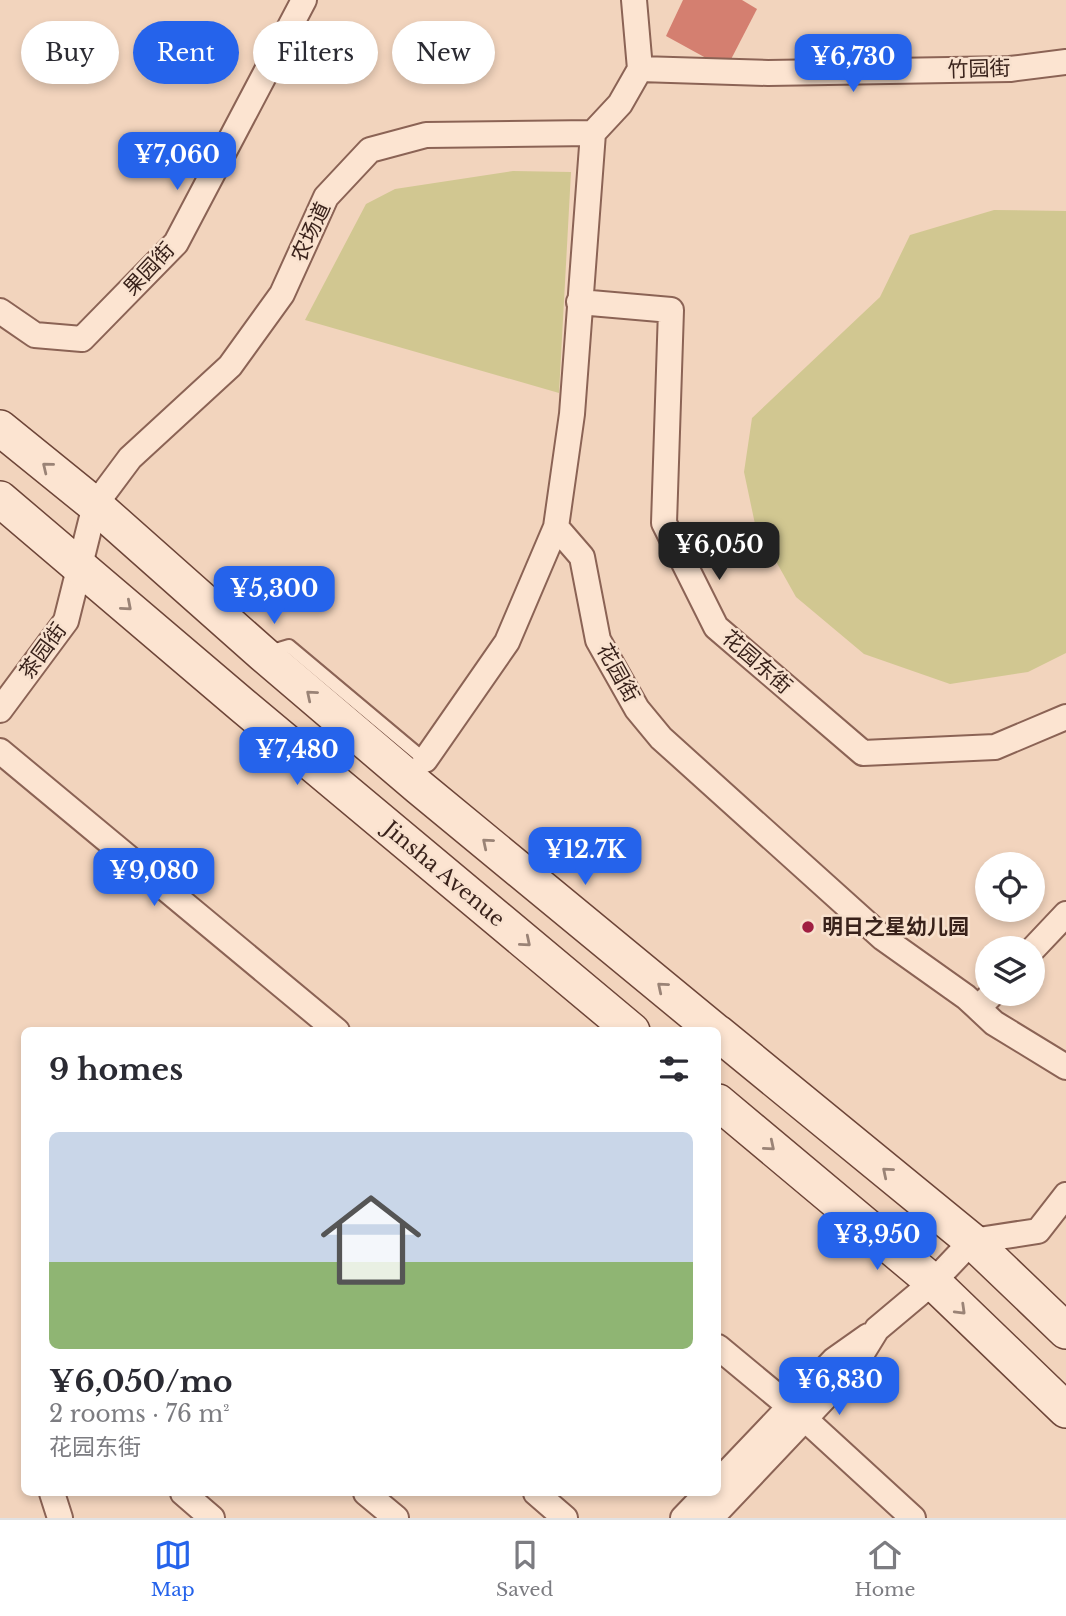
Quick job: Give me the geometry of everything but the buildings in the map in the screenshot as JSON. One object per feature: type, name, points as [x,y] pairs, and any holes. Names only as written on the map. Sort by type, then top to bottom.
[{"type":"main road","points":[[0,428],[95,505],[419,787],[710,1027]]},
{"type":"main road","name":"Jinsha Avenue","points":[[0,499],[627,1027]]},
{"type":"main road","points":[[721,1036],[972,1241],[1066,1331]]},
{"type":"main road","points":[[721,1105],[933,1282],[1066,1410]]},
{"type":"street","name":"果园街","points":[[0,311],[35,335],[82,339],[91,330],[176,243],[304,0]]},
{"type":"street","points":[[425,760],[508,642],[556,527],[572,414],[593,133],[620,104],[640,69],[634,0]]},
{"type":"street","name":"竹园街","points":[[640,69],[782,73],[1010,69],[1066,62]]},
{"type":"street","name":"农场道","points":[[95,505],[130,458],[230,366],[282,294],[326,197],[370,150],[426,135],[593,133]]},
{"type":"street","name":"花园东街","points":[[579,302],[671,310],[664,523],[716,627],[863,753],[995,747],[1066,717]]},
{"type":"street","name":"茶园街","points":[[0,709],[66,621],[95,505]]},
{"type":"street","name":"花园街","points":[[556,527],[582,557],[598,640],[637,709],[661,738],[883,938],[966,997],[975,999]]},
{"type":"street","points":[[0,751],[332,1027]]},
{"type":"street","points":[[1045,936],[1066,914]]},
{"type":"street","name":"花园街","points":[[987,1006],[994,1023],[1066,1067]]},
{"type":"street","points":[[711,1518],[798,1413],[834,1360],[877,1329],[933,1282],[972,1241],[1038,1231],[1066,1195]]},
{"type":"street","points":[[721,1349],[798,1413],[913,1518]]},
{"type":"street","points":[[721,1479],[798,1413]]},
{"type":"street","points":[[53,1496],[60,1518]]},
{"type":"street","points":[[186,1496],[212,1518]]},
{"type":"street","points":[[370,1496],[396,1518]]},
{"type":"street","points":[[539,1496],[565,1518]]},
{"type":"street","points":[[683,1518],[704,1496]]},
{"type":"lane","points":[[263,654],[289,646],[425,760]]},
{"type":"shaded area","points":[[513,171],[571,172],[559,393],[305,320],[366,204],[395,189]]},
{"type":"shaded area","points":[[994,210],[1066,211],[1066,653],[1028,672],[950,684],[864,654],[796,597],[755,524],[744,472],[752,418],[880,297],[910,235]]},
{"type":"place","name":"明日之星幼儿园","points":[[808,927]]}]
